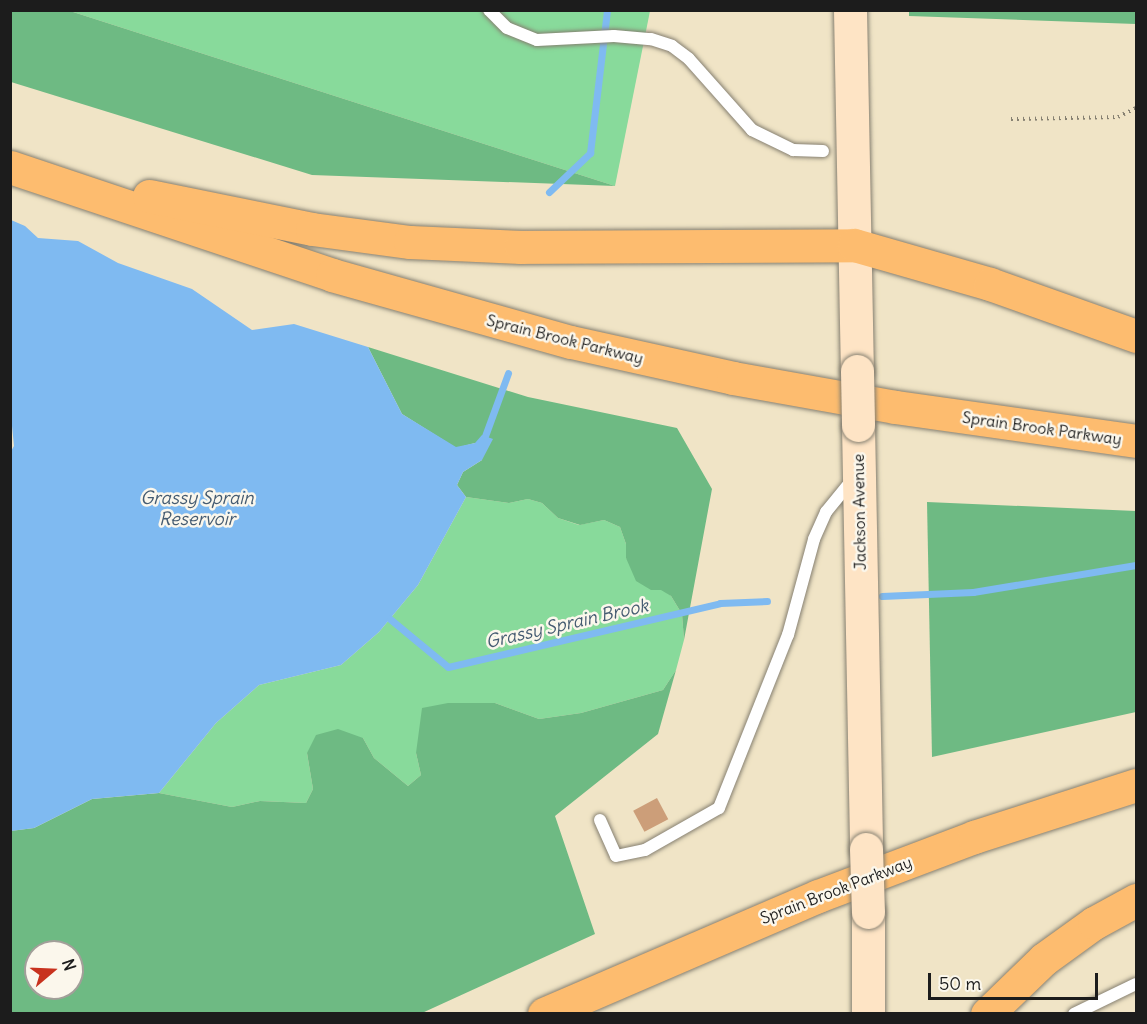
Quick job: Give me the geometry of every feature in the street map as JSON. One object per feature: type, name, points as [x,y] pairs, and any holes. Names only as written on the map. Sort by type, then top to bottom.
[{"type":"highway","points":[[14,168],[274,222],[410,242],[521,247],[854,245],[990,284],[1137,336]]},
{"type":"highway","name":"Sprain Brook Parkway","points":[[14,168],[332,275],[572,342],[733,378],[896,408],[1137,441]]},
{"type":"highway","name":"Sprain Brook Parkway","points":[[544,1014],[663,960],[818,896],[974,837],[1137,785]]},
{"type":"highway","points":[[987,1014],[1044,958],[1094,923],[1137,900]]},
{"type":"highway","points":[[579,1014],[663,960]]},
{"type":"main road","name":"Jackson Avenue","points":[[850,10],[868,912],[868,1014]]},
{"type":"lane","points":[[489,10],[507,28],[537,40],[614,36],[651,39],[672,46],[689,59],[752,130],[793,150],[823,151]]},
{"type":"lane","points":[[600,820],[616,856],[645,850],[719,808],[788,635],[814,539],[826,512],[859,472]]},
{"type":"lane","points":[[1074,1014],[1137,984]]},
{"type":"path","points":[[1011,119],[1118,117],[1137,108]]},
{"type":"green space","points":[[10,11],[70,11],[615,186],[312,175],[11,82]]},
{"type":"green space","points":[[70,11],[650,11],[615,186]]},
{"type":"green space","points":[[909,11],[1136,11],[1136,24],[909,16]]},
{"type":"green space","points":[[368,347],[528,397],[677,428],[712,489],[684,640],[682,614],[671,596],[661,590],[651,590],[636,581],[626,558],[626,544],[620,527],[604,520],[580,525],[558,518],[542,503],[528,499],[509,503],[466,497],[457,485],[463,472],[482,460],[475,443],[456,448],[402,414]]},
{"type":"green space","points":[[466,497],[509,503],[528,499],[542,503],[558,518],[579,525],[604,520],[620,527],[626,544],[626,558],[671,596],[682,614],[684,640],[676,670],[663,690],[581,713],[539,719],[495,703],[416,753],[421,775],[408,786],[374,758],[363,738],[307,753],[313,789],[306,803],[260,801],[232,807],[159,793],[216,723],[259,685],[341,665],[379,632],[418,585]]},
{"type":"green space","points":[[927,502],[1136,511],[1136,712],[932,757]]},
{"type":"green space","points":[[676,670],[658,734],[555,816],[595,934],[422,1013],[11,1013],[10,831],[34,828],[92,799],[159,793],[232,807],[260,801],[306,803],[313,789],[307,753],[316,735],[338,729],[363,738],[374,758],[408,786],[421,775],[416,753],[422,708],[448,703],[495,703],[539,719],[581,713],[663,690]]},
{"type":"water","name":"Grassy Sprain Reservoir","points":[[11,220],[25,226],[38,238],[78,241],[118,263],[192,289],[252,330],[294,324],[368,347],[402,414],[456,447],[475,443],[482,435],[493,439],[482,460],[463,472],[457,485],[466,497],[418,585],[379,632],[341,665],[259,685],[216,723],[159,793],[92,799],[34,828],[11,831],[10,453],[14,446],[10,406]]},
{"type":"building","points":[[657,798],[668,819],[644,832],[633,811]]},
{"type":"waterway","points":[[549,192],[590,153],[607,10]]},
{"type":"waterway","points":[[485,436],[508,373]]},
{"type":"waterway","name":"Grassy Sprain Brook","points":[[882,596],[973,592],[1136,565]]},
{"type":"waterway","name":"Grassy Sprain Brook","points":[[390,619],[448,667],[720,603],[767,601]]}]
